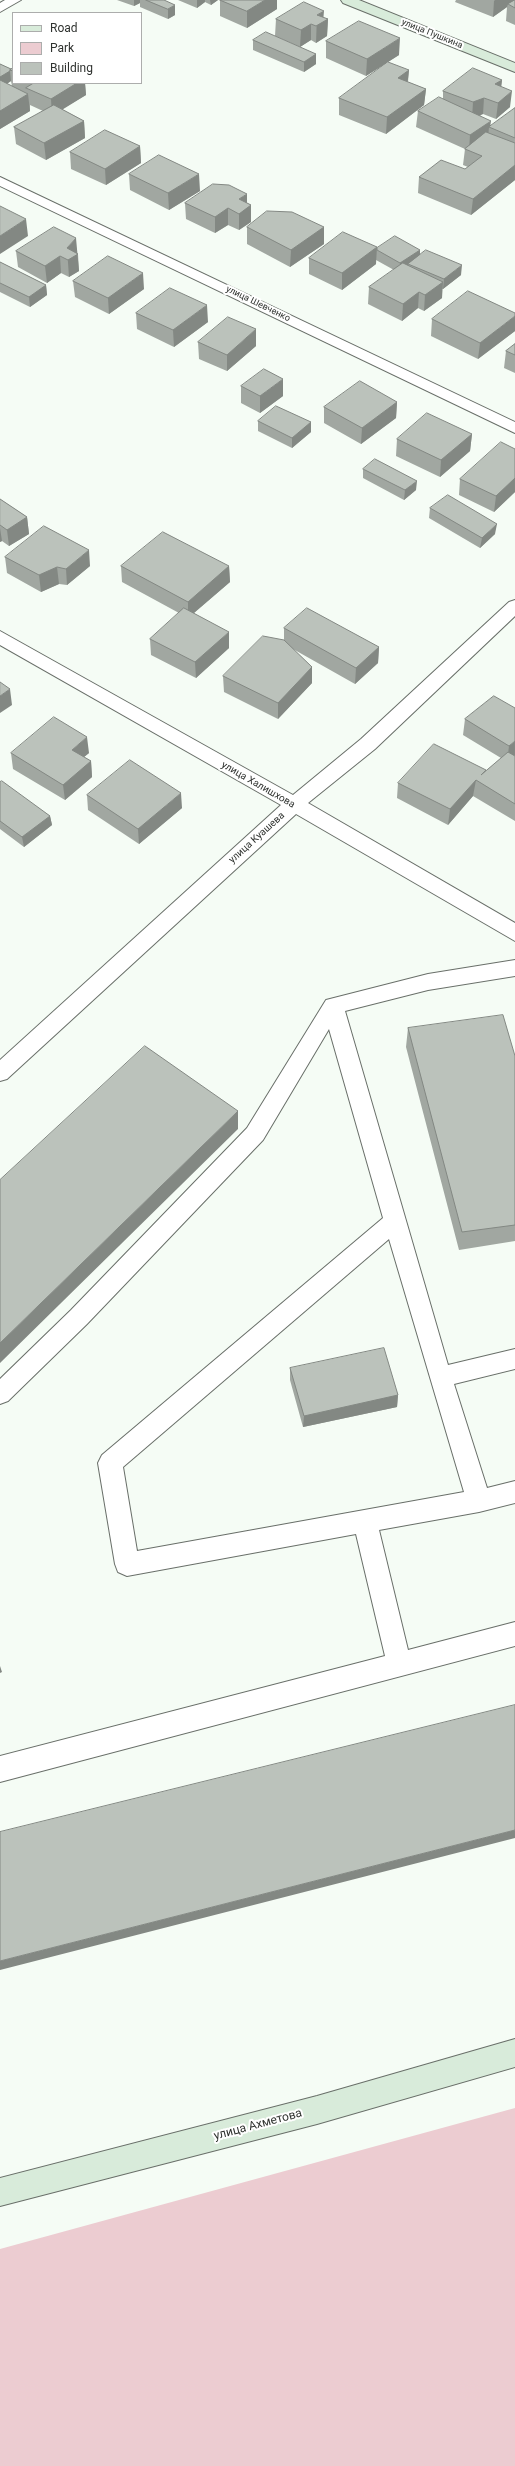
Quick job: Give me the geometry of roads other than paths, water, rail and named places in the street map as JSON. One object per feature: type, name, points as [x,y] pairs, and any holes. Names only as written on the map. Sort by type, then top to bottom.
[{"type":"main road","name":"улица Пушкина","points":[[348,0],[515,68]]},
{"type":"main road","name":"улица Ахметова","points":[[0,2192],[317,2110],[515,2053]]},
{"type":"street","points":[[0,8],[14,0]]},
{"type":"street","name":"улица Шевченко","points":[[0,181],[515,428]]},
{"type":"street","name":"улица Куашева","points":[[0,1072],[293,805],[368,744],[515,606]]},
{"type":"street","name":"улица Халишхова","points":[[0,637],[293,805],[389,858],[515,933]]},
{"type":"street","points":[[0,1394],[79,1317],[255,1134],[333,1006],[428,982],[515,968]]},
{"type":"street","points":[[333,1006],[440,1377],[479,1501]]},
{"type":"street","points":[[395,1221],[110,1464],[127,1564],[479,1501],[515,1492]]},
{"type":"street","points":[[440,1377],[515,1359]]},
{"type":"street","points":[[365,1522],[400,1664]]},
{"type":"street","points":[[0,1769],[515,1634]]}]
